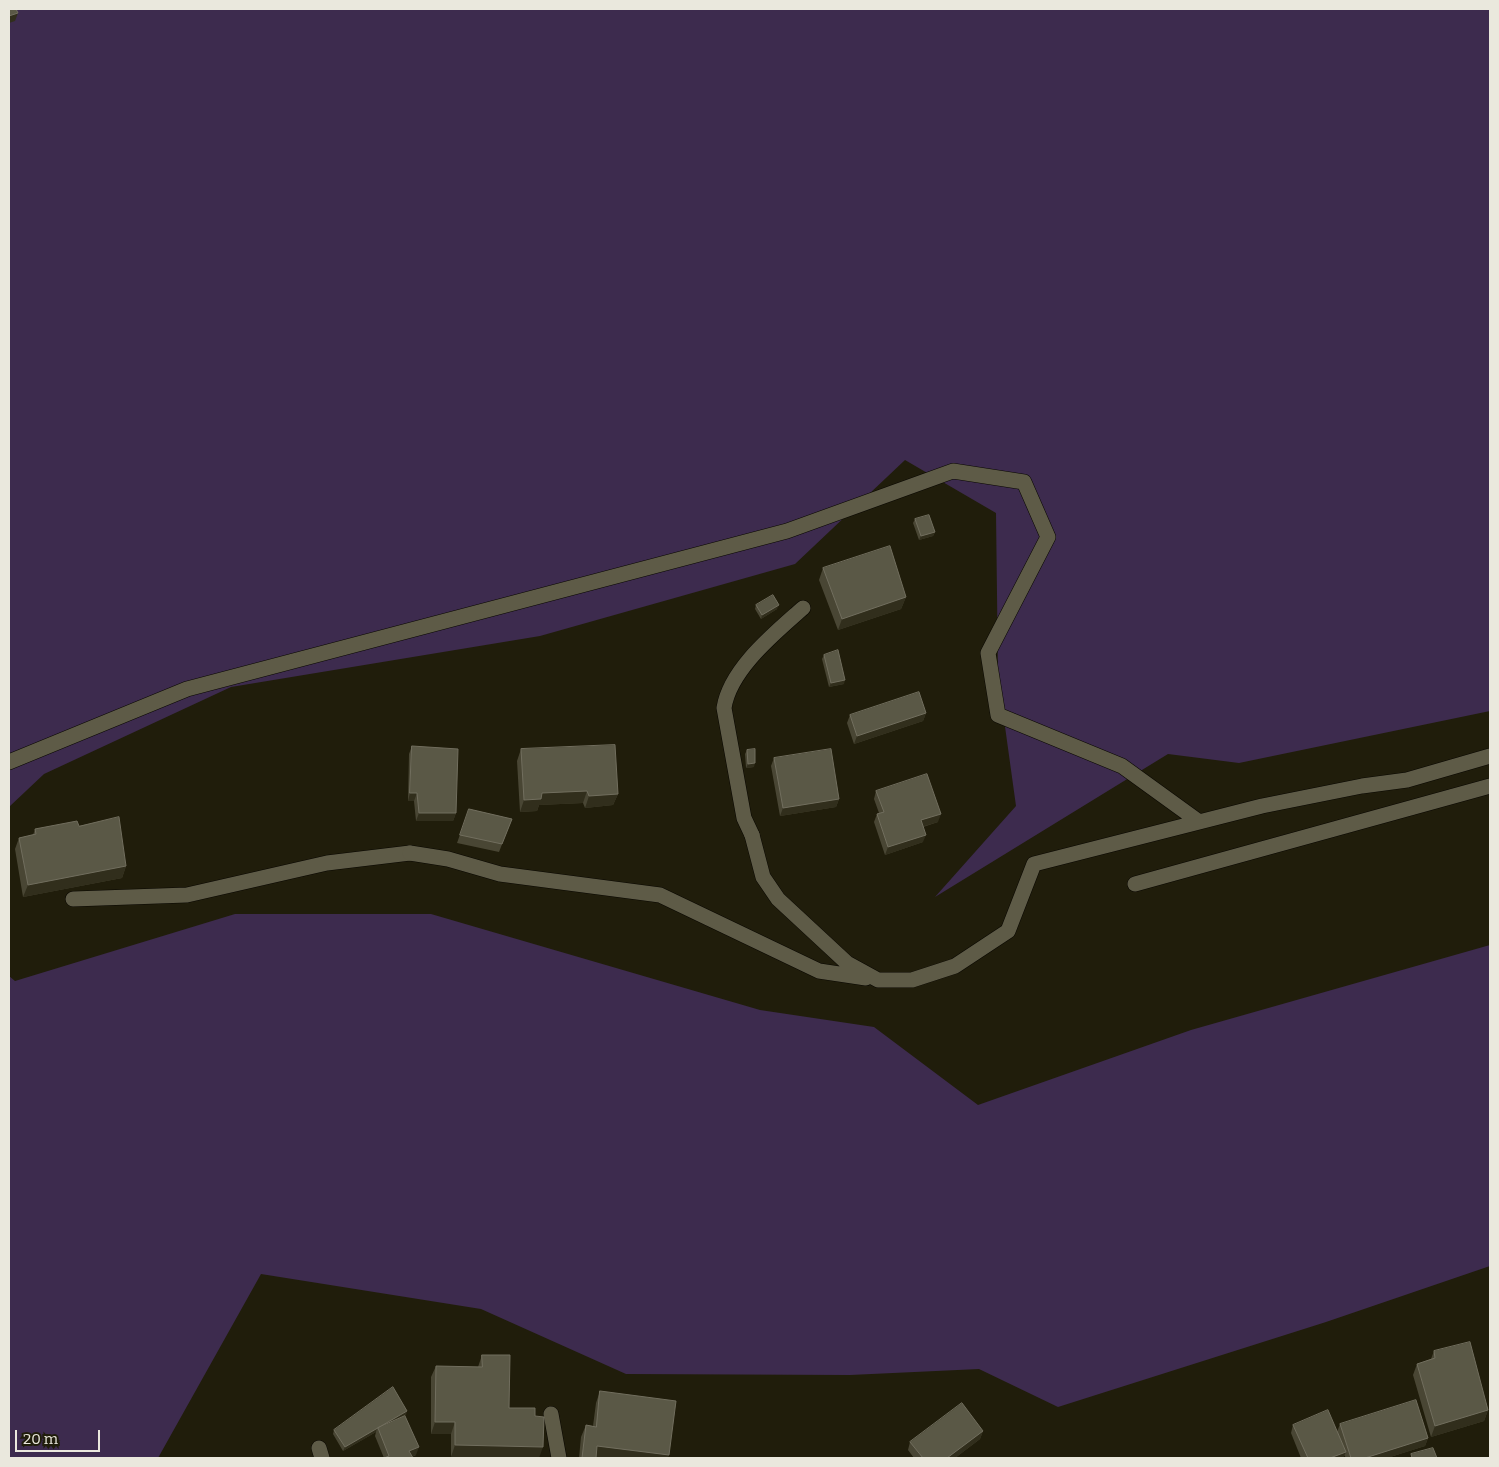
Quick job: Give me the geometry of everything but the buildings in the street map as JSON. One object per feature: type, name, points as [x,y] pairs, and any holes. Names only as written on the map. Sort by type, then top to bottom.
[{"type":"street","points":[[9,762],[187,689],[787,531],[953,471],[1024,482],[1048,538],[988,653],[998,715],[1122,766],[1198,821]]},
{"type":"street","points":[[803,608],[770,636],[726,694],[724,708],[744,818],[752,835],[763,877],[778,900],[847,963],[878,980]]},
{"type":"street","points":[[73,899],[187,895],[327,863],[410,853],[448,859],[500,874],[660,895],[819,971],[878,980],[912,980],[955,966],[1008,931],[1034,864],[1198,821],[1362,786],[1407,780],[1490,756]]},
{"type":"street","points":[[1135,884],[1490,786]]},
{"type":"street","points":[[551,1414],[559,1458]]},
{"type":"shaded area","points":[[9,9],[1490,9],[1490,711],[1239,763],[1168,754],[935,897],[1016,806],[998,676],[996,513],[905,460],[795,564],[540,636],[231,687],[44,774],[9,807]]},
{"type":"shaded area","points":[[235,914],[431,914],[760,1010],[874,1027],[978,1105],[1191,1030],[1490,945],[1490,1266],[1326,1322],[1058,1407],[979,1369],[850,1375],[626,1374],[481,1309],[261,1274],[158,1458],[9,1458],[9,976],[15,981]]}]
